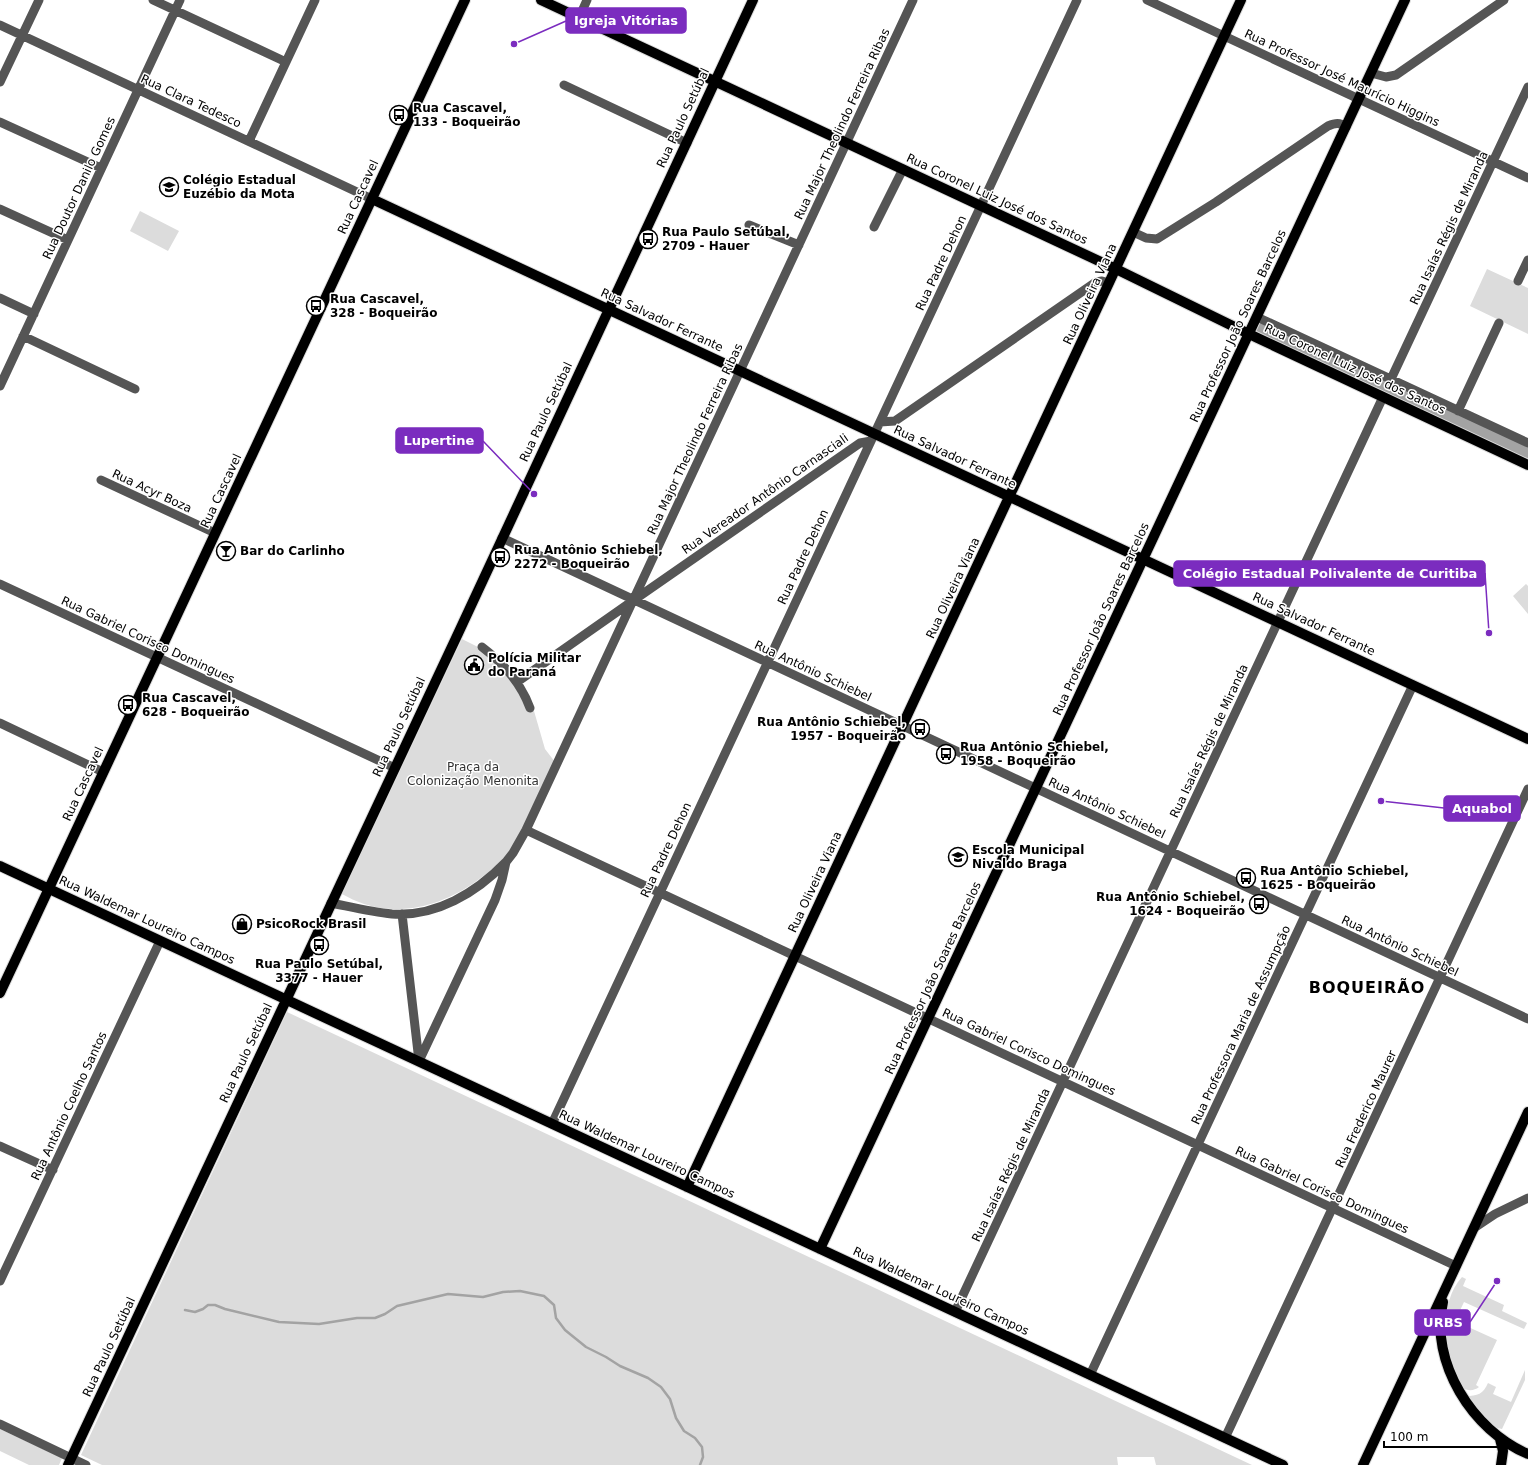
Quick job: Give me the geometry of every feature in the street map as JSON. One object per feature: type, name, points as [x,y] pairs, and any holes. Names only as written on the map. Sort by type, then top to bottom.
[{"type":"main road","name":"Rua Cascavel","points":[[0,993],[465,0]]},
{"type":"main road","name":"Rua Coronel Luiz José dos Santos","points":[[541,0],[1116,269],[1249,334],[1528,465]]},
{"type":"main road","name":"Rua Paulo Setúbal","points":[[69,1461],[395,768],[753,0]]},
{"type":"main road","name":"Rua Oliveira Viana","points":[[688,1187],[1241,0]]},
{"type":"main road","name":"Rua Professor João Soares Barcelos","points":[[820,1249],[1405,0]]},
{"type":"main road","name":"Rua Salvador Ferrante","points":[[372,199],[740,371],[873,437],[1010,496],[1528,739]]},
{"type":"main road","name":"Rua Waldemar Loureiro Campos","points":[[0,866],[1283,1465]]},
{"type":"main road","points":[[1363,1465],[1528,1112]]},
{"type":"main road","points":[[1456,1266],[1444,1296],[1442,1306],[1442,1335],[1445,1358],[1452,1378],[1464,1399],[1500,1439],[1528,1454]]},
{"type":"main road","points":[[1500,1439],[1503,1451],[1501,1465]]},
{"type":"street","points":[[0,82],[39,0]]},
{"type":"street","points":[[153,0],[286,62]]},
{"type":"street","name":"Rua Doutor Danilo Gomes","points":[[0,386],[180,0]]},
{"type":"street","points":[[249,141],[315,0]]},
{"type":"street","points":[[579,18],[587,0]]},
{"type":"street","name":"Rua Major Theolindo Ferreira Ribas","points":[[418,1062],[495,900],[506,862],[526,830],[913,0]]},
{"type":"street","name":"Rua Padre Dehon","points":[[552,1124],[1077,0]]},
{"type":"street","name":"Rua Professor José Maurício Higgins","points":[[1146,0],[1528,178]]},
{"type":"street","points":[[1371,73],[1386,77],[1396,75],[1504,0]]},
{"type":"street","name":"Rua Clara Tedesco","points":[[0,25],[372,199]]},
{"type":"street","points":[[564,84],[686,143]]},
{"type":"street","name":"Rua Isaías Régis de Miranda","points":[[1391,380],[1528,87]]},
{"type":"street","points":[[0,122],[102,168]]},
{"type":"street","points":[[1133,232],[1146,238],[1157,239],[1216,202],[1328,126],[1335,123],[1346,127]]},
{"type":"street","points":[[874,227],[903,169]]},
{"type":"street","points":[[0,208],[68,240]]},
{"type":"street","points":[[749,225],[799,245]]},
{"type":"street","points":[[1518,281],[1528,260]]},
{"type":"street","points":[[880,422],[895,420],[1096,282],[1102,281],[1109,283]]},
{"type":"street","points":[[0,298],[34,314]]},
{"type":"street","name":"Rua Coronel Luiz José dos Santos","points":[[1257,317],[1458,411],[1527,441]]},
{"type":"street","points":[[1458,411],[1498,323]]},
{"type":"street","points":[[23,336],[135,389]]},
{"type":"street","name":"Rua Isaías Régis de Miranda","points":[[955,1312],[1383,397]]},
{"type":"street","name":"Rua Vereador Antônio Carnasciali","points":[[517,682],[860,443],[873,437]]},
{"type":"street","name":"Rua Acyr Boza","points":[[101,480],[215,533]]},
{"type":"street","name":"Rua Antônio Schiebel","points":[[502,538],[1528,1019]]},
{"type":"street","name":"Rua Gabriel Corisco Domingues","points":[[0,584],[395,768]]},
{"type":"street","points":[[482,647],[496,659],[517,682],[524,693],[530,708]]},
{"type":"street","name":"Rua Professora Maria de Assumpção","points":[[1090,1375],[1413,685]]},
{"type":"street","points":[[0,723],[103,772]]},
{"type":"street","name":"Rua Frederico Maurer","points":[[1225,1438],[1528,789]]},
{"type":"street","name":"Rua Gabriel Corisco Domingues","points":[[526,830],[1456,1266]]},
{"type":"street","points":[[331,903],[386,913],[402,914],[432,909],[459,898],[486,880],[506,862]]},
{"type":"street","points":[[402,914],[418,1062]]},
{"type":"street","name":"Rua Antônio Coelho Santos","points":[[0,1281],[160,941]]},
{"type":"street","points":[[0,1146],[53,1170]]},
{"type":"street","points":[[1474,1228],[1495,1214],[1528,1198]]},
{"type":"street","points":[[0,1424],[69,1461],[86,1465]]},
{"type":"green space","points":[[140,211],[179,231],[168,251],[130,231]]},
{"type":"green space","points":[[1487,269],[1528,288],[1528,334],[1470,306]]},
{"type":"green space","points":[[1526,584],[1528,586],[1528,614],[1513,596]]},
{"type":"green space","name":"Praça da Colonização Menonita","points":[[462,639],[482,649],[515,685],[529,712],[534,711],[545,749],[555,762],[517,839],[508,854],[492,870],[452,896],[424,906],[394,909],[379,908],[364,904],[342,894]]},
{"type":"green space","points":[[287,1012],[1252,1465],[1156,1465],[1154,1457],[1117,1457],[1118,1465],[102,1465],[81,1455]]},
{"type":"green space","points":[[1462,1277],[1466,1279],[1463,1286],[1504,1305],[1502,1311],[1527,1323],[1524,1329],[1464,1302],[1455,1321],[1497,1340],[1476,1385],[1479,1387],[1471,1390],[1462,1388],[1450,1363],[1447,1348],[1446,1317],[1449,1302],[1454,1288]]},
{"type":"green space","points":[[1525,1370],[1525,1380],[1502,1429],[1493,1427],[1465,1396],[1480,1394],[1488,1383],[1496,1387],[1493,1394],[1511,1402]]},
{"type":"green space","points":[[0,1429],[62,1458],[59,1465],[29,1465],[0,1451]]},
{"type":"waterway","points":[[1262,329],[1528,454]]},
{"type":"waterway","points":[[185,1310],[195,1312],[208,1305],[215,1305],[225,1309],[279,1322],[319,1324],[357,1318],[375,1318],[385,1314],[397,1306],[448,1294],[483,1297],[503,1292],[520,1291],[544,1296],[554,1305],[556,1318],[565,1330],[586,1347],[620,1366],[648,1378],[661,1387],[670,1399],[676,1418],[684,1431],[695,1438],[702,1447],[703,1457],[700,1465]]},
{"type":"place","name":"Igreja Vitórias","points":[[514,44]]},
{"type":"place","name":"Rua Cascavel, 133 - Boqueirão","points":[[399,115]]},
{"type":"place","name":"Colégio Estadual Euzébio da Mota","points":[[169,187]]},
{"type":"place","name":"Rua Paulo Setúbal, 2709 - Hauer","points":[[648,239]]},
{"type":"place","name":"Rua Cascavel, 328 - Boqueirão","points":[[316,306]]},
{"type":"place","name":"Lupertine","points":[[534,494]]},
{"type":"place","name":"Bar do Carlinho","points":[[226,551]]},
{"type":"place","name":"Rua Antônio Schiebel, 2272 - Boqueirão","points":[[500,557]]},
{"type":"place","name":"Colégio Estadual Polivalente de Curitiba","points":[[1489,633]]},
{"type":"place","name":"Polícia Militar do Paraná","points":[[474,665]]},
{"type":"place","name":"Rua Cascavel, 628 - Boqueirão","points":[[128,705]]},
{"type":"place","name":"Rua Antônio Schiebel, 1957 - Boqueirão","points":[[920,729]]},
{"type":"place","name":"Rua Antônio Schiebel, 1958 - Boqueirão","points":[[946,754]]},
{"type":"place","name":"Aquabol","points":[[1381,801]]},
{"type":"place","name":"Escola Municipal Nivaldo Braga","points":[[958,857]]},
{"type":"place","name":"Rua Antônio Schiebel, 1625 - Boqueirão","points":[[1246,878]]},
{"type":"place","name":"Rua Antônio Schiebel, 1624 - Boqueirão","points":[[1259,904]]},
{"type":"place","name":"PsicoRock Brasil","points":[[242,924]]},
{"type":"place","name":"Rua Paulo Setúbal, 3377 - Hauer","points":[[319,945]]},
{"type":"place","name":"URBS","points":[[1497,1281]]},
{"type":"district","name":"BOQUEIRÃO","points":[[1367,987]]}]
